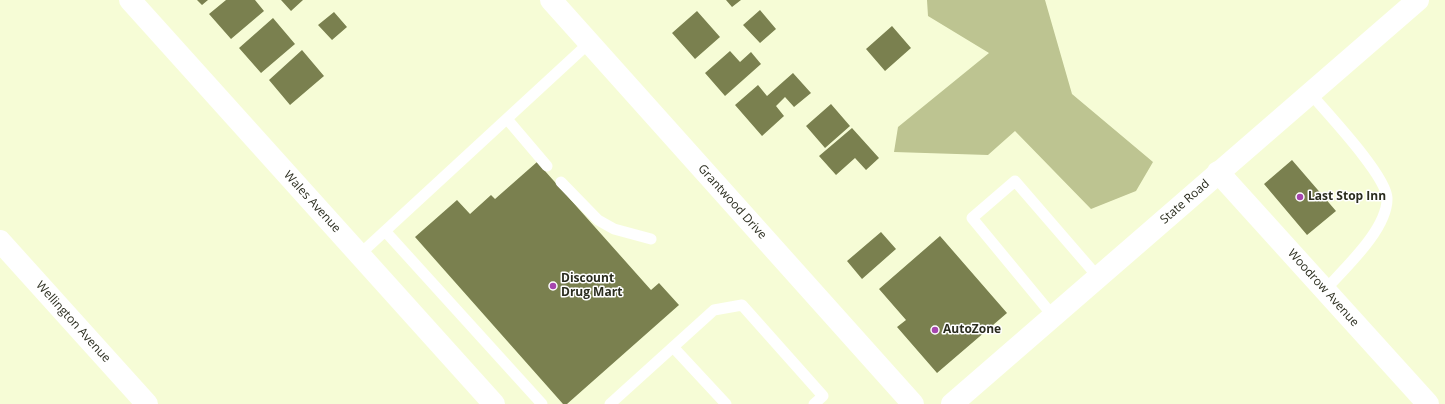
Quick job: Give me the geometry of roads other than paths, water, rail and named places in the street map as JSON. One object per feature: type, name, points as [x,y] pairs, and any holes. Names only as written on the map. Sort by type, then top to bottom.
[{"type":"street","name":"Wales Avenue","points":[[130,0],[494,404]]},
{"type":"street","name":"Grantwood Drive","points":[[551,0],[913,404]]},
{"type":"street","name":"State Road","points":[[952,404],[1418,0]]},
{"type":"street","name":"Woodrow Avenue","points":[[1218,172],[1428,404]]},
{"type":"street","name":"Wellington Avenue","points":[[0,241],[147,404]]},
{"type":"lane","points":[[359,254],[589,43]]},
{"type":"lane","points":[[1310,93],[1375,170],[1387,198],[1382,218],[1362,251],[1325,290]]},
{"type":"lane","points":[[507,119],[547,166]]},
{"type":"lane","points":[[1053,316],[972,218],[1015,181],[1098,277]]},
{"type":"lane","points":[[561,182],[598,220],[614,230],[651,239]]},
{"type":"lane","points":[[385,231],[542,404]]},
{"type":"lane","points":[[610,404],[714,310],[742,305],[823,396],[814,404]]},
{"type":"lane","points":[[673,347],[726,404]]},
{"type":"place","name":"Last Stop Inn","points":[[1300,197]]},
{"type":"place","name":"Discount Drug Mart","points":[[553,286]]},
{"type":"place","name":"AutoZone","points":[[935,330]]}]
